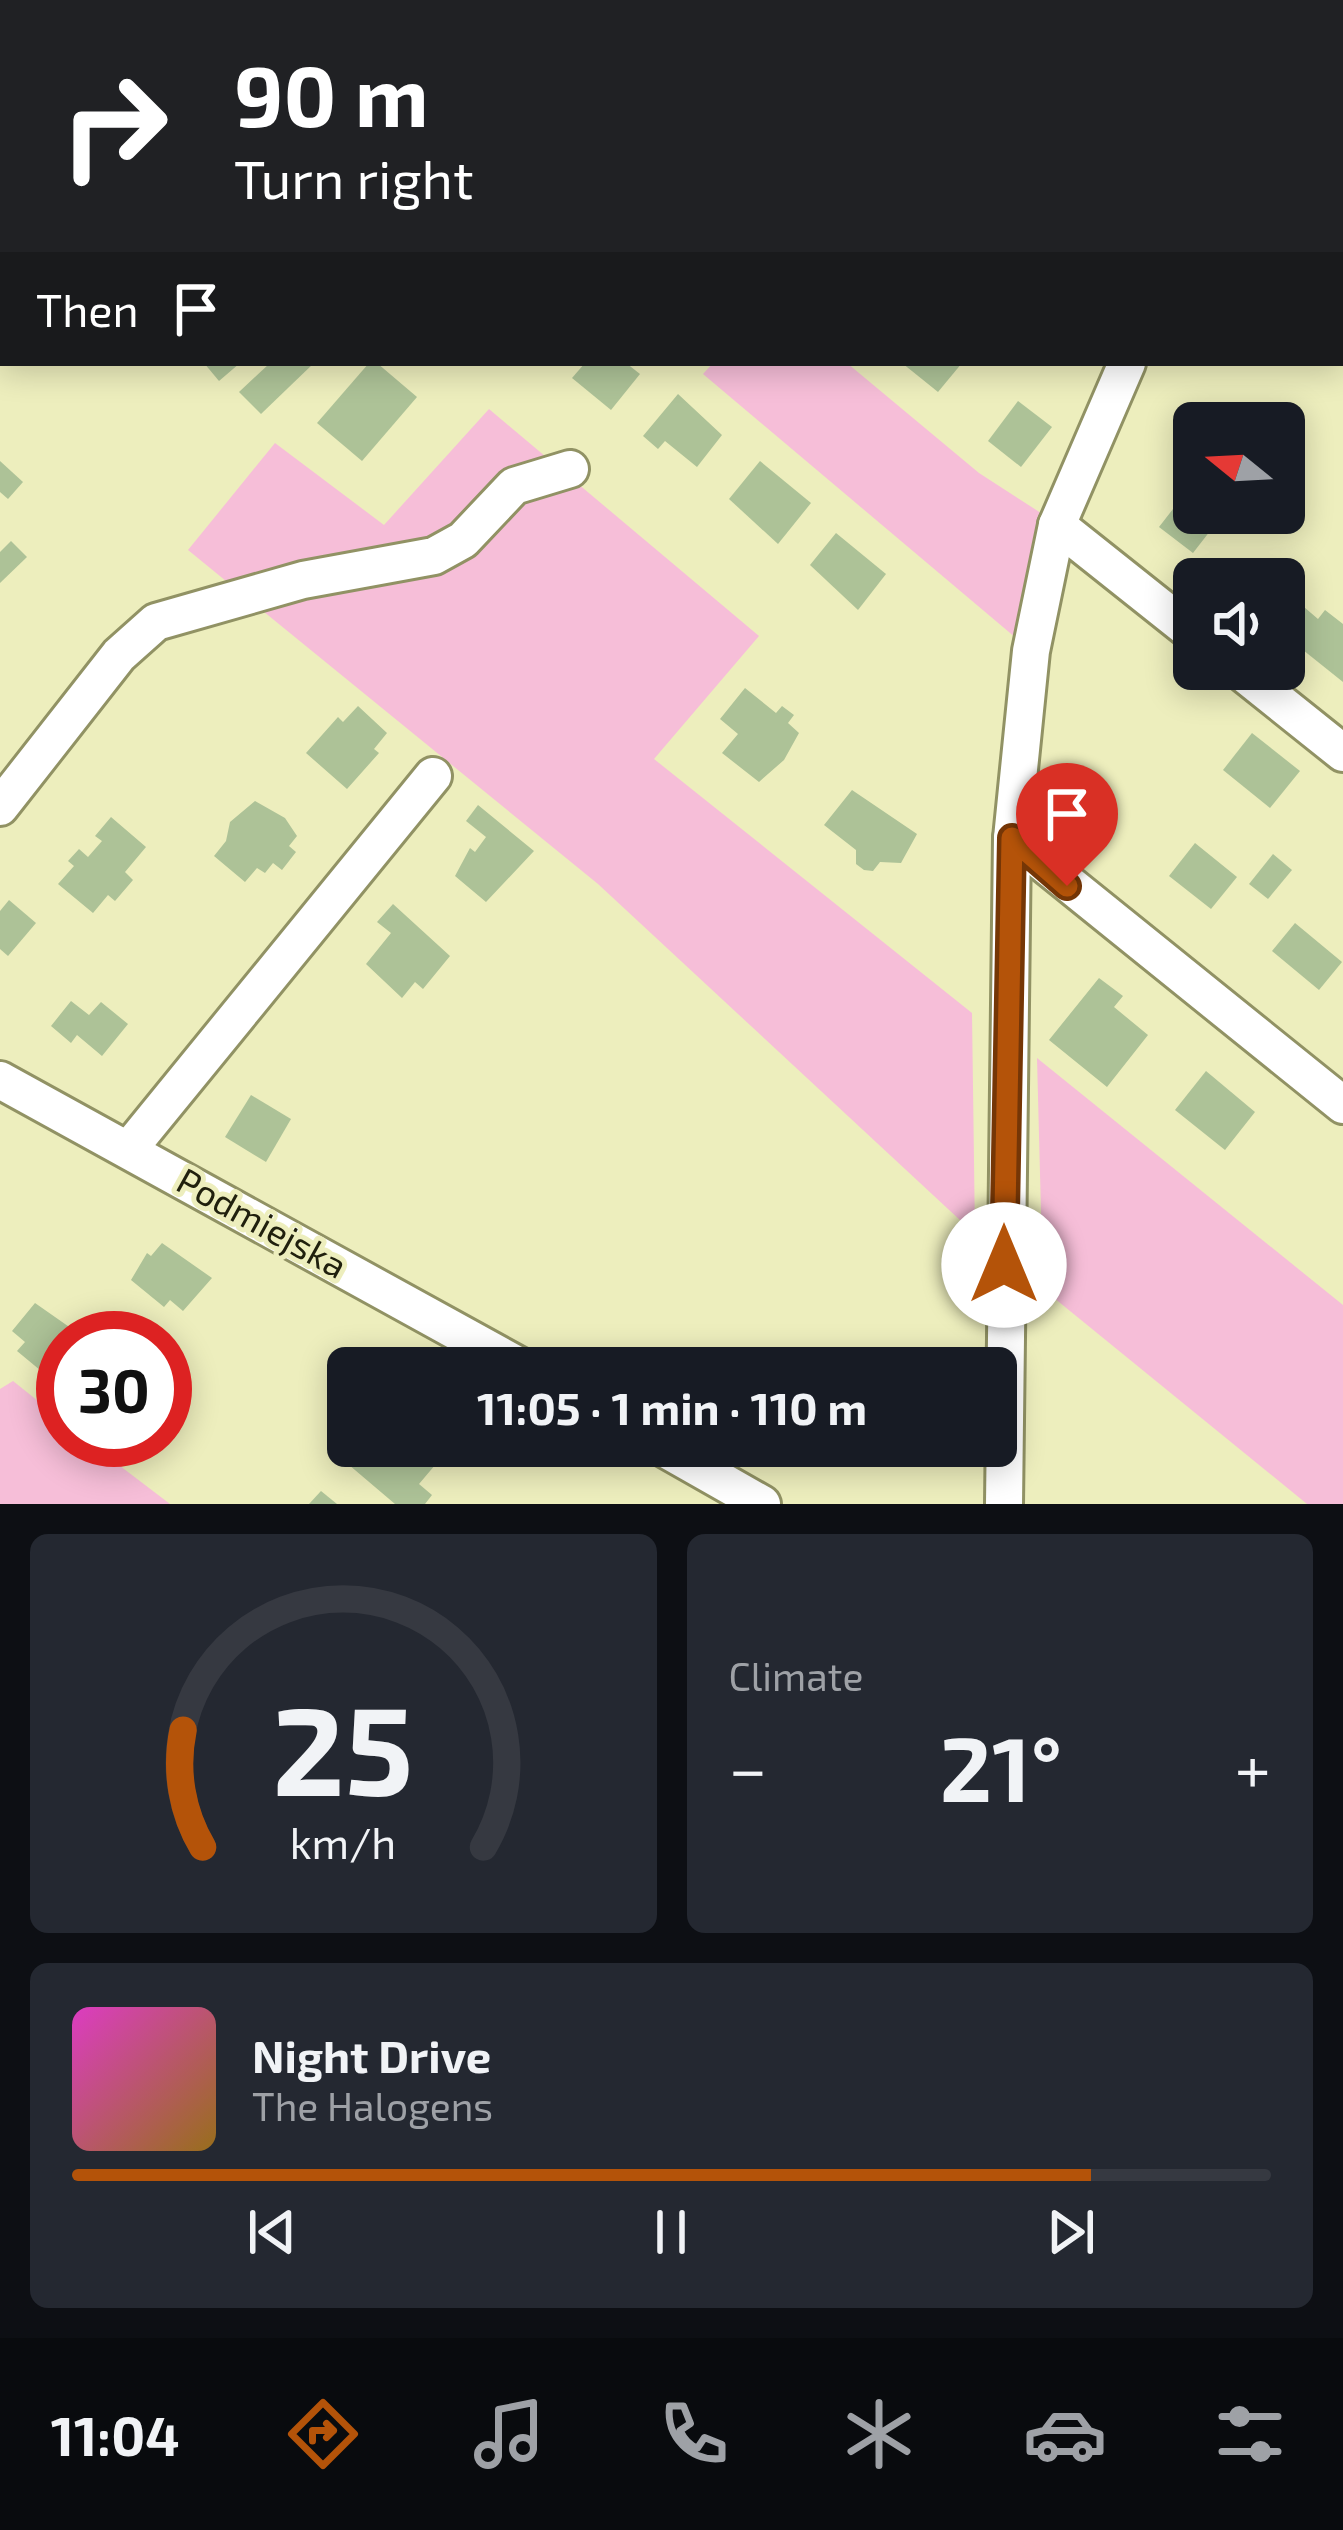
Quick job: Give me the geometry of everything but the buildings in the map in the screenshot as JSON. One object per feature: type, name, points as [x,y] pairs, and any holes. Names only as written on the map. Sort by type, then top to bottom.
[{"type":"street","points":[[1004,1504],[1012,838],[1031,651],[1057,525],[1126,366]]},
{"type":"street","points":[[0,807],[119,655],[156,622],[303,580],[434,556],[463,540],[514,487],[570,469]]},
{"type":"street","points":[[1057,525],[1173,617]]},
{"type":"street","points":[[1264,690],[1343,753]]},
{"type":"street","points":[[129,1149],[433,776]]},
{"type":"street","points":[[1012,838],[1343,1105]]},
{"type":"street","name":"Podmiejska","points":[[0,1080],[485,1347]]},
{"type":"street","points":[[697,1467],[761,1504]]},
{"type":"shaded area","points":[[710,366],[851,366],[979,473],[1044,515],[1016,638],[703,374]]},
{"type":"shaded area","points":[[489,409],[759,636],[654,759],[972,1013],[975,1234],[598,884],[188,550],[275,443],[384,525]]},
{"type":"shaded area","points":[[1037,1058],[1343,1305],[1343,1504],[1307,1504],[1043,1289]]},
{"type":"shaded area","points":[[13,1381],[36,1399],[36,1467],[121,1467],[170,1504],[0,1504],[0,1389]]},
{"type":"route","points":[[1004,1265],[1012,838],[1067,886]]}]
